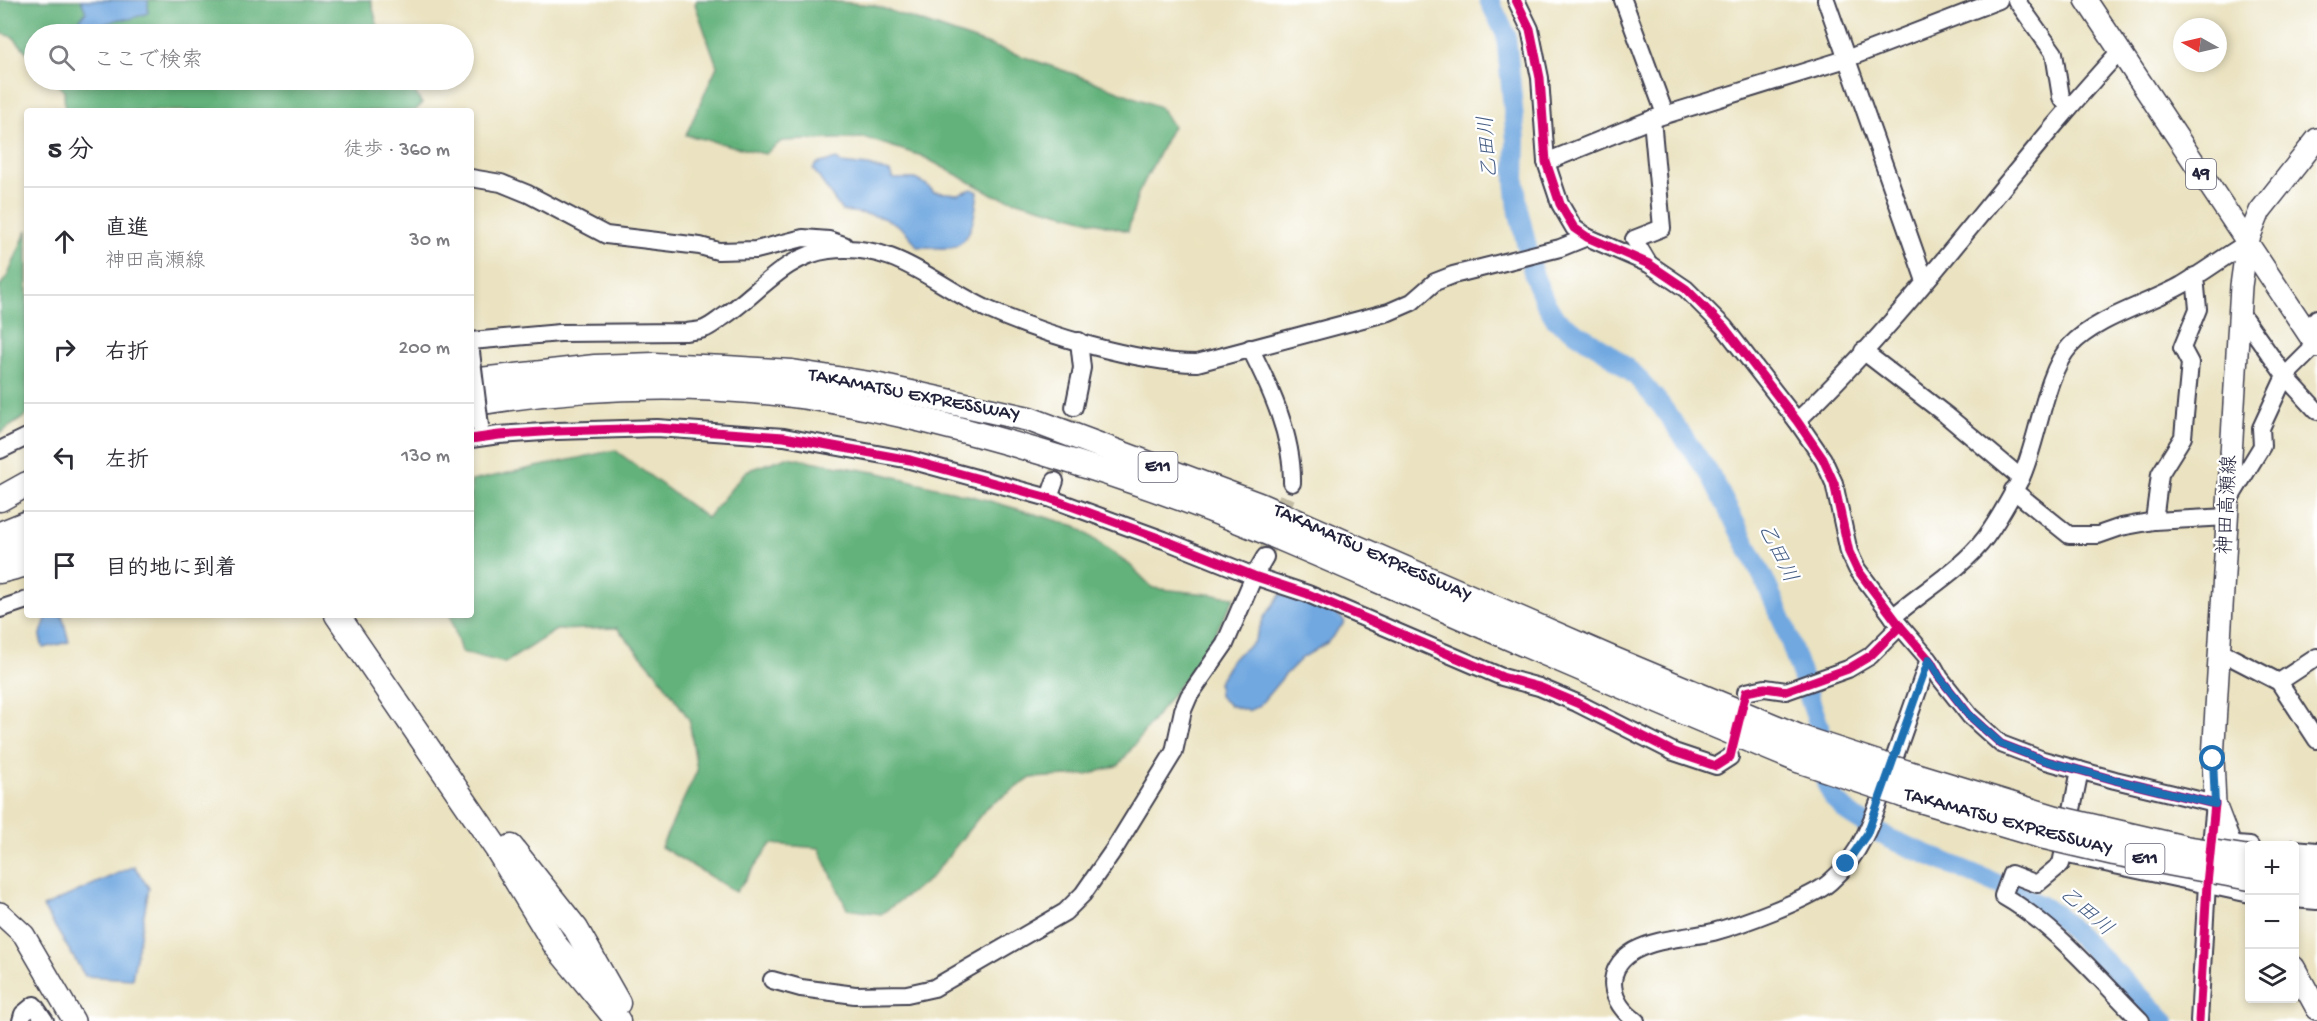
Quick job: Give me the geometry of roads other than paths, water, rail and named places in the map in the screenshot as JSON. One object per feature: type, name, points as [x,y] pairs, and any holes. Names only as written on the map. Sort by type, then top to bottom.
[{"type":"highway","name":"TAKAMATSU EXPRESSWAY","points":[[474,381],[595,367],[654,365],[737,368],[792,372],[870,384],[1029,419],[1259,505],[1599,654],[1801,749]]},
{"type":"highway","name":"TAKAMATSU EXPRESSWAY","points":[[474,404],[513,397],[598,389],[654,387],[721,389],[787,394],[864,406],[934,422],[1116,475],[1253,526],[1594,675],[1801,749],[1905,784],[2048,827],[2114,853],[2245,877]]},
{"type":"highway","points":[[0,499],[24,486]]},
{"type":"highway","points":[[0,534],[24,524]]},
{"type":"highway","points":[[0,555],[24,545]]},
{"type":"highway","points":[[0,571],[24,565]]},
{"type":"highway","points":[[339,618],[497,849],[556,946],[618,1021]]},
{"type":"highway","points":[[354,618],[508,843],[576,928],[630,1021]]},
{"type":"highway","name":"TAKAMATSU EXPRESSWAY","points":[[2048,827],[2245,857]]},
{"type":"highway","points":[[2299,865],[2317,867]]},
{"type":"highway","points":[[2299,885],[2317,887]]},
{"type":"main road","name":"49","points":[[2086,0],[2247,243],[2314,336]]},
{"type":"main road","name":"神田高瀬線","points":[[2245,879],[2219,844],[2213,759],[2240,311],[2247,243],[2260,211],[2317,139]]},
{"type":"main road","points":[[0,913],[24,935],[69,1019]]},
{"type":"main road","points":[[2299,975],[2317,1009]]},
{"type":"street","points":[[1516,0],[1530,29],[1540,78],[1546,162],[1560,204],[1574,228],[1587,237],[1649,264],[1686,289],[1724,327],[1797,421],[1823,459],[1834,483],[1849,552],[1857,569],[1896,622],[1929,659],[1940,678],[1970,716],[2001,744],[2043,760],[2215,804]]},
{"type":"street","points":[[1623,0],[1658,117],[1662,228],[1634,239],[1649,264]]},
{"type":"street","points":[[1826,0],[1924,281]]},
{"type":"street","points":[[1546,162],[1658,117],[1845,59],[1995,0]]},
{"type":"street","points":[[2016,0],[2054,53],[2061,97],[2068,108]]},
{"type":"street","points":[[1797,421],[1863,351],[2068,108],[2121,50]]},
{"type":"street","points":[[474,178],[501,183],[528,194],[606,235],[689,244],[718,251],[756,250],[803,238],[829,240],[854,249]]},
{"type":"street","points":[[474,341],[560,333],[686,332],[705,329],[738,308],[785,268],[814,252],[854,249],[892,256],[986,308],[1079,341],[1177,363],[1197,363],[1389,312],[1412,302],[1436,282],[1453,275],[1560,248],[1587,237]]},
{"type":"street","points":[[1746,693],[1765,688],[1786,691],[1848,669],[1870,656],[1896,622],[1985,537],[2017,484],[2032,451],[2051,383],[2069,347],[2089,330],[2195,276],[2247,243]]},
{"type":"street","points":[[2154,521],[2160,474],[2183,437],[2190,363],[2182,348],[2198,309],[2195,276]]},
{"type":"street","points":[[2240,311],[2285,376],[2317,411]]},
{"type":"street","points":[[1863,351],[1946,415],[2069,535],[2098,535],[2121,527],[2228,509],[2262,446],[2261,428],[2285,376],[2314,336]]},
{"type":"street","points":[[1074,407],[1082,368],[1079,341]]},
{"type":"street","points":[[1250,348],[1268,383],[1290,451],[1292,483]]},
{"type":"street","points":[[474,394],[477,435],[657,428],[784,437],[910,459],[1049,498],[1254,576],[1308,594],[1502,677],[1539,687],[1577,703],[1674,752],[1716,766],[1730,757]]},
{"type":"street","points":[[0,450],[24,438]]},
{"type":"street","points":[[1049,498],[1054,481]]},
{"type":"street","points":[[772,980],[801,988],[855,995],[907,994],[934,988],[1065,912],[1083,894],[1115,848],[1174,752],[1183,710],[1189,696],[1225,644],[1254,576],[1265,557]]},
{"type":"street","points":[[0,609],[24,601]]},
{"type":"street","points":[[2219,651],[2279,682],[2317,740]]},
{"type":"street","points":[[2279,682],[2317,657]]},
{"type":"street","points":[[1636,1021],[1623,1012],[1616,998],[1613,984],[1615,972],[1623,959],[1634,951],[1653,943],[1714,932],[1809,895],[1830,882],[1846,864],[1867,834],[1929,659]]},
{"type":"street","points":[[2080,770],[2061,864],[2037,884],[2011,874],[2003,896],[2025,908],[2068,947],[2141,1021]]},
{"type":"street","points":[[2199,1021],[2207,884],[2219,844],[2245,846]]},
{"type":"street","points":[[2299,849],[2317,851]]},
{"type":"street","points":[[2063,854],[2245,893]]},
{"type":"street","points":[[2299,899],[2317,901]]},
{"type":"street","points":[[21,1021],[23,1014],[34,1005],[45,1021]]},
{"type":"water","points":[[81,0],[148,0],[148,13],[105,24],[79,24],[78,21],[86,12]]},
{"type":"water","points":[[837,159],[841,163],[869,166],[890,172],[893,179],[920,181],[934,192],[958,194],[972,189],[978,192],[971,228],[962,242],[955,246],[917,247],[903,229],[894,223],[875,216],[842,211],[813,169],[816,164]]},
{"type":"water","points":[[1281,594],[1324,606],[1345,622],[1327,643],[1302,658],[1259,706],[1248,711],[1229,705],[1219,696],[1218,683],[1232,659],[1254,642],[1264,617]]},
{"type":"water","points":[[46,618],[63,618],[69,642],[43,648],[40,637]]},
{"type":"water","points":[[134,866],[149,888],[132,979],[85,976],[43,907]]},
{"type":"waterway","name":"乙田川","points":[[1489,0],[1506,35],[1516,140],[1515,181],[1518,209],[1534,276],[1544,300],[1556,320],[1607,352],[1636,376],[1660,404],[1711,476],[1764,579],[1784,624],[1819,726],[1826,783],[1834,799],[1851,815],[1888,838],[2012,890],[2056,914],[2165,1021]]},
{"type":"tunnel","points":[[1055,481],[1074,407]]},
{"type":"tunnel","points":[[1265,557],[1292,483]]}]
